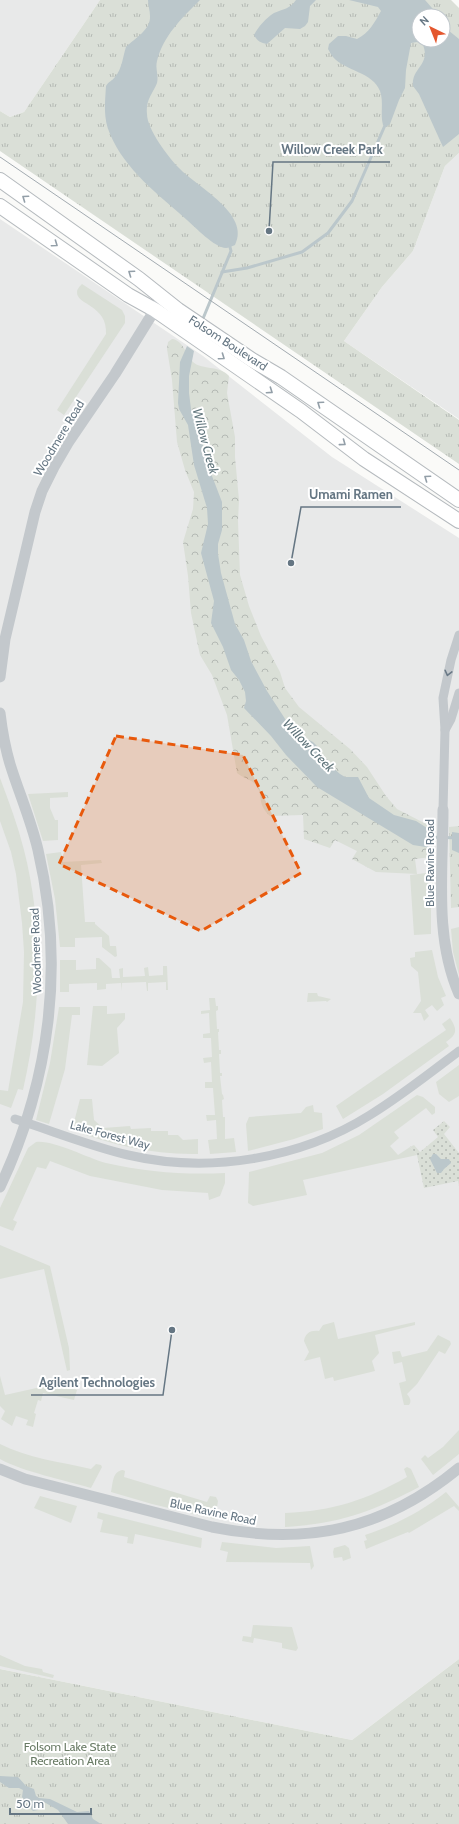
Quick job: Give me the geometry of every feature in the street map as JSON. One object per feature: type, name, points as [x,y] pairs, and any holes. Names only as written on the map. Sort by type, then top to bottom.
[{"type":"main road","name":"Folsom Boulevard","points":[[0,180],[139,279],[178,310],[208,339],[364,459],[459,520]]},
{"type":"main road","name":"Folsom Boulevard","points":[[0,206],[128,295],[155,310],[174,324],[252,360],[281,377],[459,500]]},
{"type":"street","name":"Woodmere Road","points":[[0,677],[4,645],[11,611],[35,512],[42,491],[68,443],[115,374],[162,298]]},
{"type":"street","name":"Blue Ravine Road","points":[[459,635],[445,683],[443,698],[445,730],[443,810],[443,934],[447,956],[459,994]]},
{"type":"street","name":"Blue Ravine Road","points":[[445,730],[451,719],[459,693]]},
{"type":"street","name":"Woodmere Road","points":[[0,713],[10,763],[29,816],[45,883],[50,917],[52,979],[48,1029],[40,1075],[27,1123],[0,1187]]},
{"type":"street","name":"Lake Forest Way","points":[[15,1120],[107,1150],[152,1159],[197,1163],[254,1158],[298,1148],[350,1126],[391,1101],[459,1051]]},
{"type":"street","name":"Blue Ravine Road","points":[[0,1469],[25,1479],[212,1527],[240,1533],[287,1536],[334,1530],[382,1515],[422,1496],[459,1468]]},
{"type":"highlighted area","points":[[116,736],[243,755],[301,873],[201,931],[59,864]]},
{"type":"shaded area","points":[[0,0],[100,0],[24,112],[10,117],[0,111]]},
{"type":"shaded area","points":[[459,153],[459,419],[344,341],[382,287],[413,251],[445,166]]},
{"type":"shaded area","points":[[0,219],[203,356],[332,457],[459,538],[459,1659],[352,1740],[0,1669]]},
{"type":"green space","points":[[100,0],[451,0],[459,8],[459,153],[445,166],[413,251],[382,287],[344,341],[459,420],[459,464],[0,151],[0,111],[10,117],[24,112]]},
{"type":"green space","points":[[82,284],[122,310],[125,316],[125,323],[64,415],[57,410],[106,334],[105,324],[102,317],[97,311],[81,300],[78,296],[77,291]]},
{"type":"green space","points":[[172,339],[179,342],[196,364],[220,370],[229,376],[227,393],[235,437],[235,457],[239,500],[238,521],[240,575],[249,606],[261,636],[280,672],[285,688],[299,707],[350,749],[367,767],[386,796],[397,809],[432,827],[432,857],[415,859],[417,874],[376,872],[352,859],[357,851],[335,840],[330,848],[304,839],[303,815],[270,816],[263,807],[260,793],[256,785],[252,781],[237,773],[227,715],[212,675],[200,655],[191,613],[183,542],[193,509],[194,492],[185,470],[177,442],[172,380],[167,349],[168,342]]},
{"type":"green space","points":[[0,778],[24,850],[30,880],[35,910],[38,970],[34,1030],[29,1060],[23,1090],[18,1089],[11,1108],[0,1104],[0,1090],[8,1091],[23,1002],[24,952],[16,874],[11,852],[0,821]]},
{"type":"green space","points":[[68,792],[68,797],[50,798],[50,808],[55,820],[58,820],[58,840],[43,841],[28,794]]},
{"type":"green space","points":[[459,826],[459,907],[451,908],[449,827]]},
{"type":"green space","points":[[61,852],[63,862],[101,860],[102,863],[81,865],[85,922],[95,922],[95,924],[109,936],[110,946],[116,946],[117,956],[115,957],[102,947],[102,937],[75,938],[75,947],[60,947],[55,899],[46,854]]},
{"type":"green space","points":[[434,872],[431,899],[431,934],[414,935],[410,875]]},
{"type":"green space","points":[[459,927],[459,975],[453,952],[451,929]]},
{"type":"green space","points":[[432,950],[438,977],[446,996],[441,998],[444,1005],[437,1011],[432,1005],[425,1010],[429,1016],[424,1021],[421,1013],[413,1013],[421,1001],[418,972],[411,966],[410,958],[415,957],[415,952]]},
{"type":"green space","points":[[96,958],[99,958],[111,969],[112,978],[120,978],[119,969],[123,968],[123,977],[145,976],[144,968],[148,967],[149,976],[163,975],[163,966],[167,966],[168,990],[166,990],[166,982],[148,983],[147,991],[146,982],[122,983],[122,991],[121,983],[106,984],[106,989],[97,990],[97,983],[69,984],[69,992],[60,992],[60,960],[76,960],[76,970],[96,969]]},
{"type":"green space","points":[[308,993],[317,993],[318,996],[331,999],[327,1002],[307,1002]]},
{"type":"green space","points":[[209,998],[215,998],[216,1006],[218,1006],[218,1010],[216,1011],[217,1029],[219,1029],[219,1050],[221,1050],[221,1054],[219,1054],[220,1073],[222,1073],[222,1076],[220,1076],[222,1094],[224,1099],[222,1100],[223,1117],[225,1117],[225,1139],[234,1138],[236,1152],[210,1154],[208,1140],[217,1139],[216,1120],[207,1121],[206,1115],[215,1115],[213,1088],[205,1088],[205,1082],[212,1082],[211,1062],[204,1063],[203,1058],[212,1057],[211,1038],[203,1038],[203,1034],[210,1033],[209,1013],[201,1014],[201,1011],[210,1010]]},
{"type":"green space","points":[[93,1006],[107,1006],[107,1014],[125,1013],[125,1019],[117,1028],[119,1053],[102,1066],[87,1065]]},
{"type":"green space","points":[[59,1007],[80,1007],[80,1015],[72,1015],[65,1069],[49,1124],[36,1120],[50,1063]]},
{"type":"green space","points":[[450,1018],[454,1025],[455,1031],[453,1036],[446,1042],[449,1046],[383,1094],[343,1119],[336,1106],[446,1030],[442,1024]]},
{"type":"green space","points":[[459,1065],[459,1096],[449,1102],[439,1094],[436,1082]]},
{"type":"green space","points":[[417,1095],[423,1097],[435,1107],[435,1113],[432,1115],[426,1108],[394,1132],[399,1138],[390,1146],[398,1155],[410,1147],[417,1155],[303,1180],[307,1195],[253,1206],[248,1203],[249,1172],[322,1153],[359,1135]]},
{"type":"green space","points":[[80,1099],[92,1099],[94,1120],[103,1128],[130,1126],[131,1129],[151,1128],[151,1131],[168,1131],[168,1135],[178,1135],[183,1140],[198,1139],[198,1154],[149,1151],[103,1140],[72,1130]]},
{"type":"green space","points":[[313,1105],[314,1112],[322,1113],[323,1129],[294,1139],[248,1151],[246,1124],[249,1117],[301,1113],[306,1107]]},
{"type":"green space","points":[[444,1121],[450,1127],[444,1134],[459,1153],[459,1186],[458,1181],[424,1188],[417,1155],[410,1147],[414,1145],[420,1152],[438,1137],[433,1130]]},
{"type":"green space","points":[[36,1142],[61,1146],[98,1161],[136,1169],[195,1174],[225,1173],[225,1183],[220,1196],[209,1200],[208,1193],[162,1190],[90,1176],[50,1161],[46,1169],[37,1167],[13,1220],[17,1222],[13,1231],[0,1226],[0,1208],[28,1148]]},
{"type":"green space","points":[[0,1245],[50,1266],[69,1348],[70,1370],[67,1371],[44,1269],[0,1279]]},
{"type":"green space","points":[[334,1322],[338,1339],[415,1322],[415,1325],[375,1335],[379,1353],[372,1361],[375,1371],[334,1381],[333,1377],[325,1379],[320,1357],[304,1361],[309,1352],[304,1341],[309,1333],[319,1331],[323,1325]]},
{"type":"green space","points":[[438,1335],[450,1341],[451,1344],[445,1354],[439,1351],[417,1384],[407,1394],[410,1400],[409,1405],[404,1405],[399,1383],[406,1381],[402,1362],[394,1364],[392,1352],[400,1351],[402,1357],[427,1351]]},
{"type":"green space","points":[[0,1376],[5,1395],[59,1383],[60,1385],[69,1380],[71,1381],[69,1387],[77,1390],[74,1400],[43,1393],[41,1401],[38,1400],[34,1413],[36,1414],[33,1427],[26,1425],[28,1420],[16,1416],[12,1426],[1,1419],[5,1411],[0,1406]]},
{"type":"green space","points":[[459,1430],[459,1454],[433,1475],[421,1459],[425,1455],[428,1458],[443,1447]]},
{"type":"green space","points":[[0,1444],[21,1453],[44,1459],[91,1469],[96,1464],[101,1465],[102,1467],[91,1488],[32,1472],[10,1464],[0,1459]]},
{"type":"green space","points":[[407,1467],[411,1469],[419,1487],[402,1496],[370,1510],[338,1520],[285,1527],[285,1513],[319,1510],[363,1498],[407,1477],[404,1469]]},
{"type":"green space","points":[[119,1471],[125,1471],[124,1477],[207,1502],[210,1496],[216,1497],[218,1501],[215,1519],[152,1504],[111,1492],[115,1475]]},
{"type":"green space","points":[[446,1492],[459,1507],[459,1511],[454,1506],[409,1533],[408,1532],[366,1549],[364,1541],[367,1540],[365,1535],[387,1527],[407,1517],[427,1506]]},
{"type":"green space","points":[[40,1496],[77,1506],[71,1523],[34,1508]]},
{"type":"green space","points":[[98,1512],[202,1538],[201,1548],[135,1534],[133,1544],[127,1543],[128,1537],[100,1532],[103,1520],[97,1518]]},
{"type":"green space","points":[[222,1542],[276,1548],[310,1546],[314,1566],[311,1570],[310,1563],[226,1562],[228,1552],[220,1550]]},
{"type":"green space","points":[[345,1545],[349,1548],[351,1558],[343,1561],[342,1557],[334,1558],[334,1548]]},
{"type":"green space","points":[[253,1625],[292,1627],[298,1648],[296,1651],[282,1648],[282,1643],[254,1638],[253,1643],[242,1641],[243,1636],[251,1637]]},
{"type":"green space","points":[[0,1655],[25,1666],[42,1669],[43,1672],[54,1675],[53,1678],[0,1666]]},
{"type":"green space","name":"Folsom Lake State Recreation Area","points":[[459,1659],[459,1824],[0,1824],[0,1669],[352,1740]]},
{"type":"water","points":[[148,0],[200,0],[168,35],[164,43],[157,64],[157,83],[148,101],[147,114],[150,127],[154,135],[174,163],[220,202],[229,212],[236,223],[238,234],[235,245],[226,248],[221,247],[216,245],[200,232],[144,181],[124,159],[110,134],[106,122],[105,110],[106,86],[115,77],[119,70],[126,47],[148,26],[150,16]]},
{"type":"water","points":[[296,0],[316,0],[310,6],[308,22],[305,26],[300,29],[285,28],[267,44],[258,40],[254,35],[262,23],[274,13],[289,7]]},
{"type":"water","points":[[349,0],[425,0],[432,8],[411,8],[411,43],[406,70],[405,88],[390,124],[386,127],[383,125],[381,95],[376,85],[365,76],[338,62],[328,49],[329,44],[338,36],[346,36],[357,39],[365,34],[381,11],[378,7]]},
{"type":"water","points":[[451,32],[459,39],[459,134],[443,147],[419,94],[413,86],[413,80],[423,62],[425,52],[424,48],[451,48]]},
{"type":"water","points":[[187,346],[194,351],[189,376],[191,409],[197,420],[207,463],[222,502],[222,530],[218,544],[221,573],[235,624],[244,640],[251,661],[267,691],[291,728],[301,736],[313,742],[317,746],[321,757],[340,774],[345,777],[358,777],[369,798],[394,815],[416,821],[427,828],[432,829],[432,848],[413,845],[317,787],[244,708],[246,701],[245,692],[239,680],[231,670],[223,647],[211,623],[214,601],[201,553],[208,524],[207,508],[194,465],[188,425],[179,409],[178,403],[180,362]]},
{"type":"water","points":[[452,832],[459,833],[459,853],[452,850]]},
{"type":"water","points":[[433,1154],[436,1154],[441,1159],[449,1159],[451,1163],[441,1173],[437,1173],[430,1159]]},
{"type":"water","points":[[0,1776],[18,1777],[26,1786],[34,1789],[36,1796],[39,1798],[50,1799],[77,1812],[89,1811],[93,1819],[101,1824],[68,1824],[58,1810],[44,1802],[39,1804],[38,1810],[33,1811],[31,1809],[32,1801],[25,1801],[22,1797],[23,1790],[19,1788],[9,1788],[0,1782]]},
{"type":"waterway","points":[[222,272],[247,268],[302,252],[328,233],[352,201],[386,123]]},
{"type":"waterway","name":"Willow Creek","points":[[202,321],[231,251],[229,243]]},
{"type":"waterway","name":"Willow Creek","points":[[429,837],[459,838]]},
{"type":"tram line","points":[[0,157],[459,470]]},
{"type":"place","name":"Willow Creek Park","points":[[269,231]]},
{"type":"place","name":"Umami Ramen","points":[[291,563]]},
{"type":"place","name":"Agilent Technologies","points":[[172,1330]]}]
